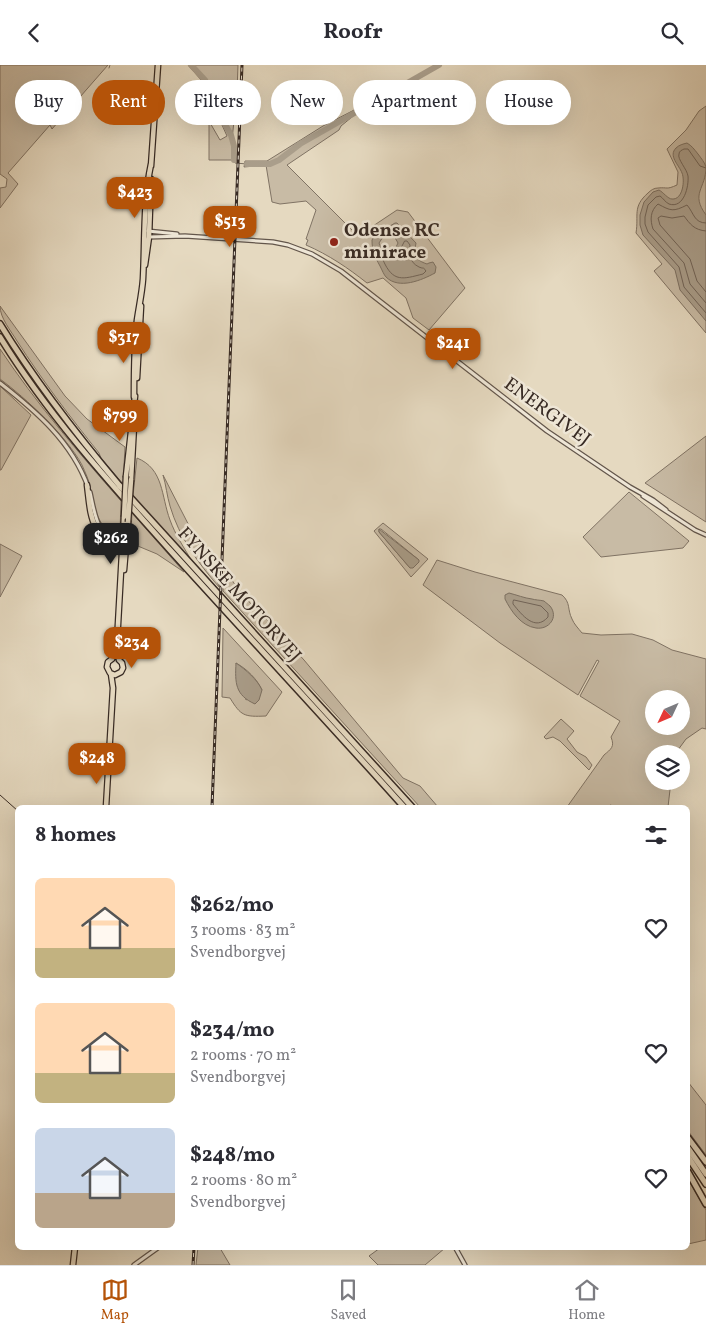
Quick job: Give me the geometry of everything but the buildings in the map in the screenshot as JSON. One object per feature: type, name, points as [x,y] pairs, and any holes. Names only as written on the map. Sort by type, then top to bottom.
[{"type":"highway","name":"FYNSKE MOTORVEJ","points":[[1,324],[48,396],[103,466],[410,805]]},
{"type":"highway","name":"FYNSKE MOTORVEJ","points":[[0,337],[22,371],[92,463],[402,805]]},
{"type":"highway","points":[[0,342],[22,371]]},
{"type":"highway","points":[[690,1141],[706,1161]]},
{"type":"highway","points":[[690,1151],[706,1174]]},
{"type":"highway","points":[[690,1160],[706,1184]]},
{"type":"highway","points":[[690,1176],[706,1204]]},
{"type":"main road","points":[[147,233],[148,185],[158,65]]},
{"type":"main road","points":[[117,642],[112,659],[108,662],[107,667],[108,671],[114,674],[121,672],[123,668],[119,660],[117,642],[134,434],[136,331],[152,195],[151,164]]},
{"type":"main road","points":[[124,545],[126,476],[134,409]]},
{"type":"main road","points":[[87,485],[90,513],[94,524],[106,538],[116,544],[124,545]]},
{"type":"main road","points":[[112,659],[119,660]]},
{"type":"main road","points":[[106,805],[114,674]]},
{"type":"main road","points":[[73,1265],[75,1250]]},
{"type":"street","name":"ENERGIVEJ","points":[[147,233],[273,242],[300,249],[328,263],[388,307],[521,412],[652,503],[706,535]]},
{"type":"street","points":[[0,383],[23,401],[58,436],[76,460],[87,485],[96,520],[104,533],[124,545]]},
{"type":"street","points":[[96,520],[111,535],[119,535],[123,531]]},
{"type":"street","points":[[134,1265],[155,1250]]},
{"type":"street","points":[[456,1250],[464,1265]]},
{"type":"shaded area","points":[[0,65],[108,65],[95,80],[92,80],[92,83],[82,95],[82,80],[15,80],[15,125],[50,125],[8,173],[18,184],[0,208],[0,188],[6,187],[7,179],[0,174]]},
{"type":"shaded area","points":[[188,65],[238,65],[237,80],[201,80]]},
{"type":"shaded area","points":[[706,106],[706,333],[654,271],[662,264],[636,233],[637,211],[643,198],[654,189],[669,188],[677,185],[678,172],[667,149],[686,130],[699,111]]},
{"type":"shaded area","points":[[353,111],[353,116],[343,124],[343,116]]},
{"type":"shaded area","points":[[209,125],[211,125],[220,140],[227,136],[222,125],[234,125],[232,140],[235,150],[234,160],[209,160]]},
{"type":"shaded area","points":[[342,125],[339,130],[287,165],[358,236],[397,210],[408,212],[465,288],[429,330],[413,318],[406,298],[383,278],[367,283],[338,262],[306,245],[308,240],[306,239],[316,210],[306,201],[280,204],[272,202],[266,165],[244,167],[245,161],[267,161],[323,126]]},
{"type":"shaded area","points":[[0,306],[65,396],[87,419],[125,447],[123,484],[101,458],[36,370],[6,324],[0,311]]},
{"type":"shaded area","points":[[0,349],[73,446],[121,501],[120,531],[113,533],[99,519],[86,473],[67,442],[33,407],[0,379]]},
{"type":"shaded area","points":[[0,386],[31,415],[1,470],[0,470]]},
{"type":"shaded area","points":[[706,436],[706,522],[645,483]]},
{"type":"shaded area","points":[[137,458],[146,463],[157,476],[172,525],[192,561],[133,496]]},
{"type":"shaded area","points":[[163,475],[219,587],[197,559],[178,528],[170,506]]},
{"type":"shaded area","points":[[629,492],[689,541],[683,548],[601,557],[583,537]]},
{"type":"shaded area","points":[[132,513],[184,572],[157,554],[133,544],[131,532]]},
{"type":"shaded area","points":[[383,523],[428,559],[411,577],[374,531]],"holes":[[[379,529],[419,560],[410,568],[379,532]]]},
{"type":"shaded area","points":[[0,544],[22,556],[0,597]]},
{"type":"shaded area","points":[[437,560],[562,595],[568,603],[573,621],[582,633],[601,635],[632,634],[653,640],[672,650],[706,659],[706,729],[702,728],[686,739],[682,745],[645,745],[645,790],[670,790],[668,805],[568,805],[604,755],[612,748],[611,737],[620,721],[580,696],[599,661],[597,660],[578,695],[500,643],[423,585]]},
{"type":"shaded area","points":[[225,568],[233,582],[251,604],[304,660],[403,778],[420,786],[436,805],[418,805],[223,591]]},
{"type":"shaded area","points":[[223,628],[282,692],[266,716],[244,714],[237,709],[230,698],[222,697]],"holes":[[[236,663],[248,671],[262,690],[246,700]]]},
{"type":"shaded area","points":[[561,719],[574,731],[567,739],[577,752],[586,757],[592,765],[589,770],[560,741],[553,737],[546,739],[544,737]]},
{"type":"shaded area","points":[[690,1085],[706,1105],[706,1155],[690,1134]]},
{"type":"shaded area","points":[[690,1182],[706,1210],[706,1240],[690,1244]]},
{"type":"shaded area","points":[[198,1250],[221,1250],[230,1265],[196,1265]]},
{"type":"shaded area","points":[[377,1250],[443,1250],[425,1265],[378,1265],[369,1256]]},
{"type":"water","points":[[687,143],[692,146],[706,167],[699,201],[706,215],[706,321],[680,290],[675,270],[643,235],[640,225],[640,215],[644,202],[653,192],[659,190],[672,199],[681,193],[683,176],[673,154],[677,147]]},
{"type":"water","points":[[397,223],[416,243],[414,255],[420,261],[427,264],[433,262],[436,267],[435,273],[411,283],[391,281],[384,275],[374,254],[372,240],[375,235]],"holes":[[[387,234],[394,236],[398,243],[394,251],[385,253],[379,243]]]},
{"type":"water","points":[[379,529],[419,560],[419,562],[413,568],[410,568],[379,532]]},
{"type":"water","points":[[509,593],[544,601],[553,610],[553,618],[549,625],[536,628],[521,621],[507,604],[505,595]]},
{"type":"water","points":[[236,663],[251,675],[262,690],[259,700],[255,704],[243,697],[238,688],[236,682]]},
{"type":"waterway","points":[[191,65],[205,80],[231,135],[234,146],[234,160]]},
{"type":"waterway","points":[[247,164],[270,164],[279,160],[300,144],[439,65]]},
{"type":"waterway","points":[[234,160],[235,163],[247,164]]},
{"type":"tram line","points":[[0,795],[15,808]]},
{"type":"railway","points":[[212,805],[242,65]]},
{"type":"railway","points":[[193,1265],[194,1250]]},
{"type":"place","name":"Odense RC minirace","points":[[334,242]]}]
